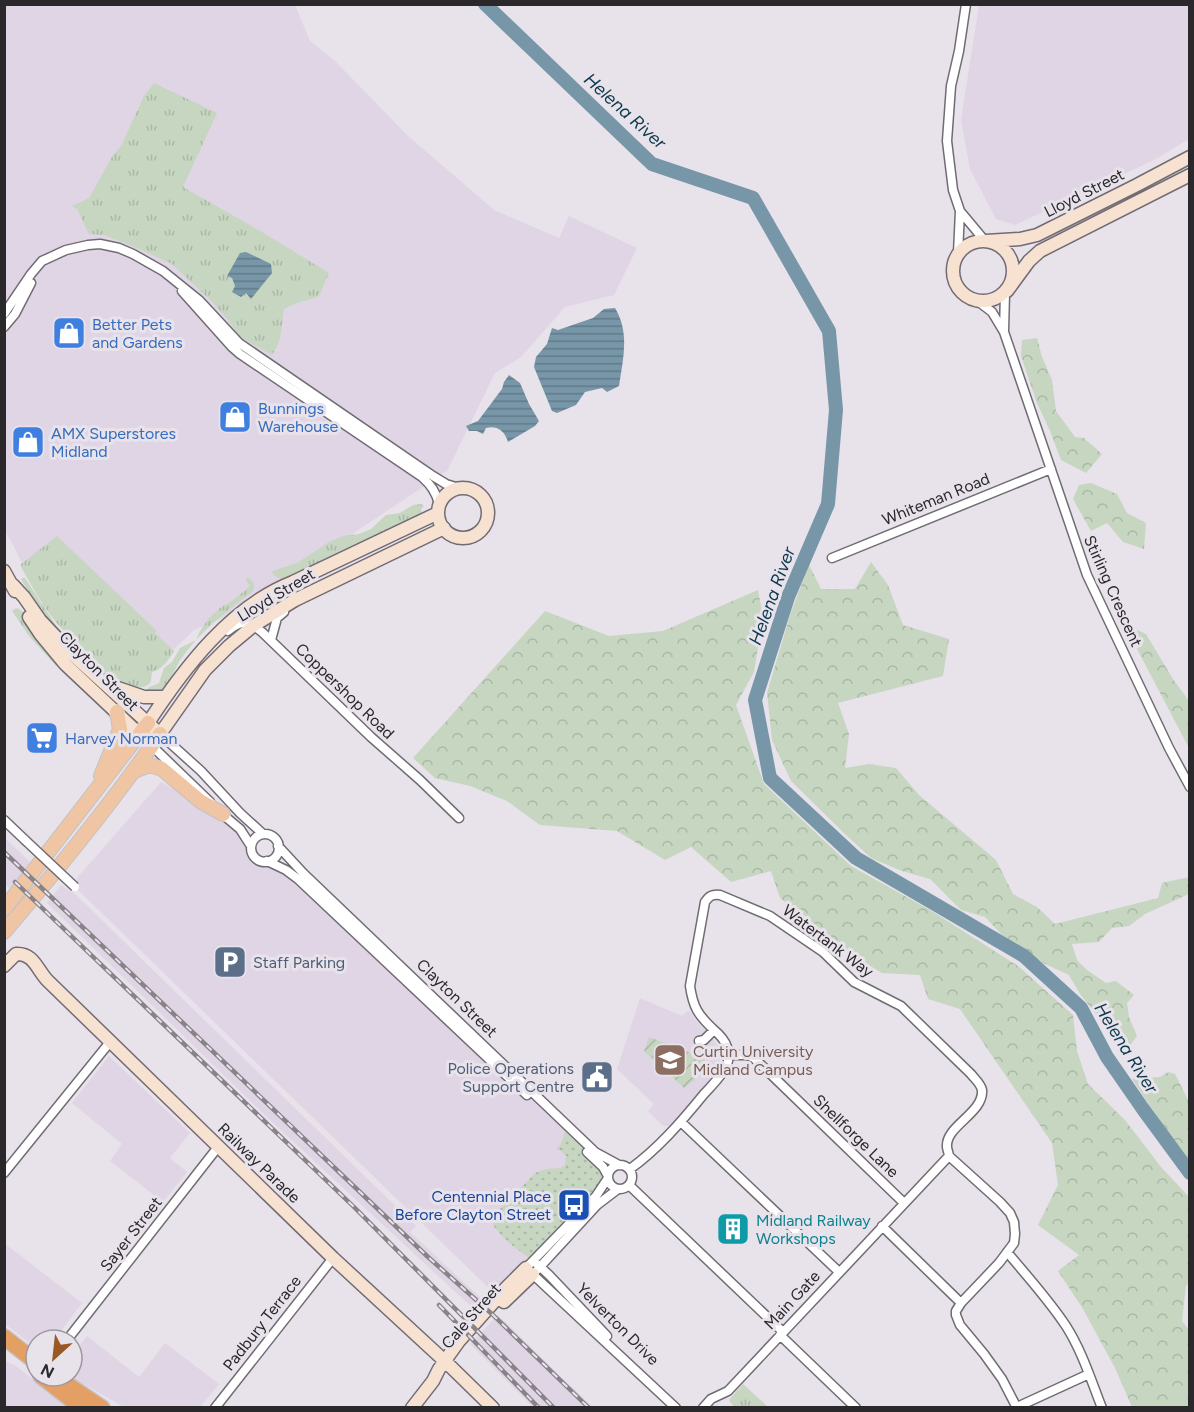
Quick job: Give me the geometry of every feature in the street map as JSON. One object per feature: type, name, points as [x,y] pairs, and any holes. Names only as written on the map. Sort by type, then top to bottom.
[{"type":"highway","points":[[4,1337],[24,1353]]},
{"type":"highway","points":[[4,1348],[24,1363]]},
{"type":"highway","points":[[57,1388],[82,1407]]},
{"type":"highway","points":[[74,1388],[102,1407]]},
{"type":"main road","name":"Lloyd Street","points":[[986,241],[1020,239],[1037,235],[1190,156]]},
{"type":"main road","name":"Lloyd Street","points":[[1006,292],[1029,261],[1040,251],[1190,175]]},
{"type":"main road","points":[[986,241],[1003,249],[1009,256],[1013,274],[1006,292],[992,300],[979,302],[963,295],[952,273],[958,253],[970,244],[986,241]]},
{"type":"main road","points":[[459,488],[471,489],[481,495],[488,507],[487,520],[478,533],[464,538],[456,537],[444,528],[440,521],[439,509],[447,494],[459,488]]},
{"type":"main road","name":"Lloyd Street","points":[[4,909],[144,728],[165,697],[204,649],[242,611],[276,589],[439,509]]},
{"type":"main road","name":"Lloyd Street","points":[[4,932],[65,860],[134,771],[209,666],[229,646],[253,626],[295,600],[444,528]]},
{"type":"main road","name":"Clayton Street","points":[[4,571],[40,620],[103,682],[156,740]]},
{"type":"main road","name":"Clayton Street","points":[[13,585],[18,600],[52,650],[117,712],[144,728]]},
{"type":"main road","points":[[103,682],[144,697],[165,697]]},
{"type":"main road","points":[[77,816],[99,780],[118,734],[120,724],[117,712]]},
{"type":"main road","points":[[134,771],[147,766],[162,769],[200,801],[223,814]]},
{"type":"main road","name":"Railway Parade","points":[[4,966],[19,954],[25,954],[32,959],[48,981],[218,1147],[493,1407]]},
{"type":"main road","name":"Cale Street","points":[[412,1407],[484,1313],[533,1267]]},
{"type":"street","points":[[958,253],[960,211],[953,190],[947,141],[951,86],[966,4]]},
{"type":"street","points":[[960,211],[986,241]]},
{"type":"street","points":[[4,314],[42,261],[78,247],[100,244],[118,248],[163,271],[199,300],[239,344],[433,476],[446,484],[459,488]]},
{"type":"street","points":[[4,327],[15,314],[30,285],[57,254]]},
{"type":"street","points":[[163,271],[232,347],[422,477],[437,495],[439,509]]},
{"type":"street","name":"Stirling Crescent","points":[[1004,332],[1006,292]]},
{"type":"street","name":"Stirling Crescent","points":[[979,302],[992,312],[1004,332],[1087,575],[1168,748],[1190,787]]},
{"type":"street","name":"Whiteman Road","points":[[832,558],[1051,469]]},
{"type":"street","points":[[271,640],[277,618],[285,611],[352,578],[362,567]]},
{"type":"street","points":[[204,649],[239,622],[253,626]]},
{"type":"street","name":"Coppershop Road","points":[[253,626],[271,640],[459,818]]},
{"type":"street","name":"Clayton Street","points":[[156,740],[223,814],[240,829],[251,846]]},
{"type":"street","name":"Clayton Street","points":[[156,740],[201,771],[263,834]]},
{"type":"street","points":[[4,820],[75,887]]},
{"type":"street","points":[[263,834],[270,835],[278,846],[277,854],[270,860],[259,860],[252,852],[251,846],[256,837],[263,834]]},
{"type":"street","name":"Clayton Street","points":[[278,846],[304,874],[595,1152],[619,1165]]},
{"type":"street","name":"Clayton Street","points":[[267,861],[298,879],[603,1167],[608,1177]]},
{"type":"street","name":"Watertank Way","points":[[714,1030],[695,1009],[690,986],[702,913],[708,897],[714,894],[770,916],[822,952],[854,982],[901,1006],[971,1074],[982,1090],[981,1098],[977,1106],[947,1140],[946,1148],[949,1156]]},
{"type":"street","points":[[630,1169],[681,1122],[727,1064],[729,1055],[727,1045],[714,1030],[704,1040],[699,1041]]},
{"type":"street","points":[[4,1173],[110,1042]]},
{"type":"street","name":"Shellforge Lane","points":[[729,1055],[747,1055],[754,1058],[904,1203]]},
{"type":"street","points":[[681,1122],[839,1272]]},
{"type":"street","name":"Sayer Street","points":[[76,1328],[218,1147]]},
{"type":"street","points":[[949,1156],[1010,1213],[1014,1222],[1015,1234],[1014,1243],[999,1263],[961,1303],[956,1311],[958,1320],[1002,1379],[1017,1407],[1089,1374]]},
{"type":"street","name":"Main Gate","points":[[703,1407],[711,1399],[728,1391],[949,1156]]},
{"type":"street","points":[[533,1267],[596,1196],[613,1167],[619,1165],[630,1169]]},
{"type":"street","points":[[533,1267],[597,1205],[618,1189],[629,1185],[632,1179],[630,1169]]},
{"type":"street","points":[[608,1177],[611,1185],[618,1189]]},
{"type":"street","points":[[629,1185],[855,1407]]},
{"type":"street","points":[[882,1226],[961,1303]]},
{"type":"street","points":[[1007,1252],[1066,1327],[1076,1344],[1102,1407]]},
{"type":"street","name":"Padbury Terrace","points":[[215,1407],[333,1258]]},
{"type":"street","name":"Yelverton Drive","points":[[533,1267],[676,1407]]},
{"type":"street","name":"Yelverton Drive","points":[[533,1267],[682,1407]]},
{"type":"shaded area","points":[[5,5],[295,5],[310,41],[336,62],[407,135],[494,210],[559,238],[569,216],[637,248],[614,295],[565,307],[521,357],[495,373],[447,471],[232,614],[194,630],[170,653],[30,580],[5,531]]},
{"type":"shaded area","points":[[979,5],[1189,5],[1189,139],[1156,159],[1015,225],[996,219],[970,169],[961,120]]},
{"type":"shaded area","points":[[161,782],[223,814],[251,846],[256,858],[267,861],[298,879],[597,1161],[608,1176],[498,1297],[75,887],[78,877]]},
{"type":"shaded area","points":[[5,838],[30,862],[10,889],[5,884]]},
{"type":"shaded area","points":[[61,885],[76,895],[416,1226],[410,1232],[485,1302],[477,1312],[272,1122],[47,903]]},
{"type":"shaded area","name":"Curtin University Midland Campus","points":[[640,998],[682,1016],[689,1010],[721,1051],[714,1074],[671,1126],[662,1125],[648,1111],[654,1104],[617,1069]]},
{"type":"shaded area","points":[[109,1056],[190,1133],[170,1158],[187,1172],[163,1202],[110,1161],[122,1144],[72,1103]]},
{"type":"shaded area","points":[[4,1243],[82,1303],[63,1328],[24,1328],[24,1339],[5,1324]]},
{"type":"shaded area","points":[[498,1315],[593,1407],[533,1407],[470,1344]]},
{"type":"shaded area","points":[[87,1336],[139,1377],[165,1343],[219,1384],[200,1407],[124,1407],[84,1384],[84,1340]]},
{"type":"shaded area","points":[[5,1361],[24,1372],[24,1388],[44,1388],[68,1407],[5,1407]]},
{"type":"green space","points":[[154,83],[217,113],[183,187],[329,273],[319,296],[284,309],[280,339],[272,355],[240,337],[213,303],[172,264],[104,235],[89,234],[77,209],[72,206],[89,198],[113,155],[121,146],[144,96]]},
{"type":"green space","points":[[1037,338],[1052,380],[1056,411],[1075,437],[1084,438],[1102,454],[1086,473],[1061,460],[1037,403],[1021,356],[1022,340]]},
{"type":"green space","points":[[1091,483],[1117,494],[1127,513],[1146,523],[1144,549],[1123,542],[1107,523],[1091,531],[1073,499],[1079,485]]},
{"type":"green space","points":[[413,505],[424,506],[421,509],[421,515],[287,578],[278,577],[272,571],[297,563],[329,542],[343,536],[359,534],[371,529],[386,515],[400,513]]},
{"type":"green space","points":[[57,536],[157,631],[155,633],[174,651],[162,667],[152,672],[151,681],[147,685],[129,686],[106,674],[102,667],[61,628],[34,590],[20,565]]},
{"type":"green space","points":[[871,562],[888,585],[903,625],[949,639],[943,676],[838,703],[849,734],[845,768],[869,764],[896,768],[919,795],[996,860],[1013,894],[1037,907],[1055,924],[1158,898],[1162,883],[1189,877],[1189,894],[1145,914],[1129,926],[1112,928],[1099,942],[1072,944],[1077,960],[1087,970],[1106,983],[1116,981],[1134,995],[1127,1003],[1129,1017],[1137,1036],[1128,1048],[1113,1043],[1102,1022],[1080,994],[1069,975],[1043,963],[1002,935],[985,917],[961,910],[930,879],[902,871],[871,858],[791,781],[772,740],[767,693],[791,612],[809,565],[821,589],[855,589]]},
{"type":"green space","points":[[23,578],[57,627],[98,666],[103,674],[58,633],[30,599],[31,596],[21,579]]},
{"type":"green space","points":[[245,579],[252,580],[254,588],[252,592],[223,614],[196,640],[209,618],[250,586]]},
{"type":"green space","points":[[758,590],[763,616],[754,672],[736,705],[764,784],[851,866],[930,910],[1018,966],[1073,1015],[1077,1051],[1088,1084],[1125,1120],[1161,1167],[1189,1197],[1189,1282],[1186,1286],[1182,1321],[1189,1330],[1189,1407],[1132,1407],[1115,1368],[1083,1309],[1058,1271],[1079,1255],[1038,1225],[1058,1185],[1052,1143],[960,1009],[928,999],[920,975],[882,973],[847,952],[780,898],[771,871],[731,882],[691,847],[665,860],[617,831],[540,825],[507,801],[470,786],[435,778],[413,758],[545,611],[609,636],[663,631]]},
{"type":"green space","points":[[16,608],[24,613],[57,664],[56,666],[29,636],[12,611]]},
{"type":"green space","points":[[1137,630],[1146,634],[1189,701],[1189,748],[1137,649]]},
{"type":"green space","points":[[196,640],[181,659],[162,691],[149,695],[147,690],[149,687],[159,683],[164,668],[172,662],[180,648]]},
{"type":"green space","points":[[649,1037],[705,1058],[695,1079],[684,1088],[644,1051]]},
{"type":"green space","points":[[1168,1072],[1175,1074],[1189,1102],[1189,1164],[1132,1079],[1160,1077]]},
{"type":"green space","points":[[565,1131],[597,1161],[608,1178],[534,1261],[506,1240],[493,1225],[496,1213],[535,1173],[565,1165],[566,1156],[560,1150],[556,1150],[562,1142]]},
{"type":"green space","points":[[743,1384],[768,1407],[734,1407],[729,1400]]},
{"type":"water","points":[[246,252],[271,264],[272,273],[251,299],[246,293],[241,297],[232,292],[235,286],[232,278],[227,276],[240,253]]},
{"type":"water","points":[[615,308],[620,317],[624,337],[619,386],[607,392],[602,388],[585,392],[576,405],[557,413],[552,411],[534,367],[536,357],[547,344],[552,328],[558,330],[593,318],[604,309]]},
{"type":"water","points":[[509,375],[520,383],[539,421],[535,426],[508,442],[503,432],[497,428],[486,428],[483,434],[469,431],[466,426],[478,421],[502,389]]},
{"type":"waterway","name":"Helena River","points":[[485,4],[652,164],[753,198],[829,331],[836,410],[828,504],[788,597],[755,700],[770,778],[856,858],[1024,956],[1081,1008],[1107,1057],[1190,1173]]},
{"type":"railway","points":[[4,852],[589,1408]]},
{"type":"railway","points":[[15,882],[354,1207],[554,1408]]},
{"type":"railway","points":[[439,1305],[539,1408]]},
{"type":"place","name":"Better Pets and Gardens","points":[[69,333]]},
{"type":"place","name":"Bunnings Warehouse","points":[[235,417]]},
{"type":"place","name":"AMX Superstores Midland","points":[[28,442]]},
{"type":"place","name":"Harvey Norman","points":[[42,738]]},
{"type":"place","name":"Staff Parking","points":[[230,962]]},
{"type":"place","name":"Curtin University Midland Campus","points":[[670,1060]]},
{"type":"place","name":"Police Operations Support Centre","points":[[597,1077]]},
{"type":"place","name":"Centennial Place Before Clayton Street","points":[[574,1205]]},
{"type":"place","name":"Midland Railway Workshops","points":[[733,1229]]}]
